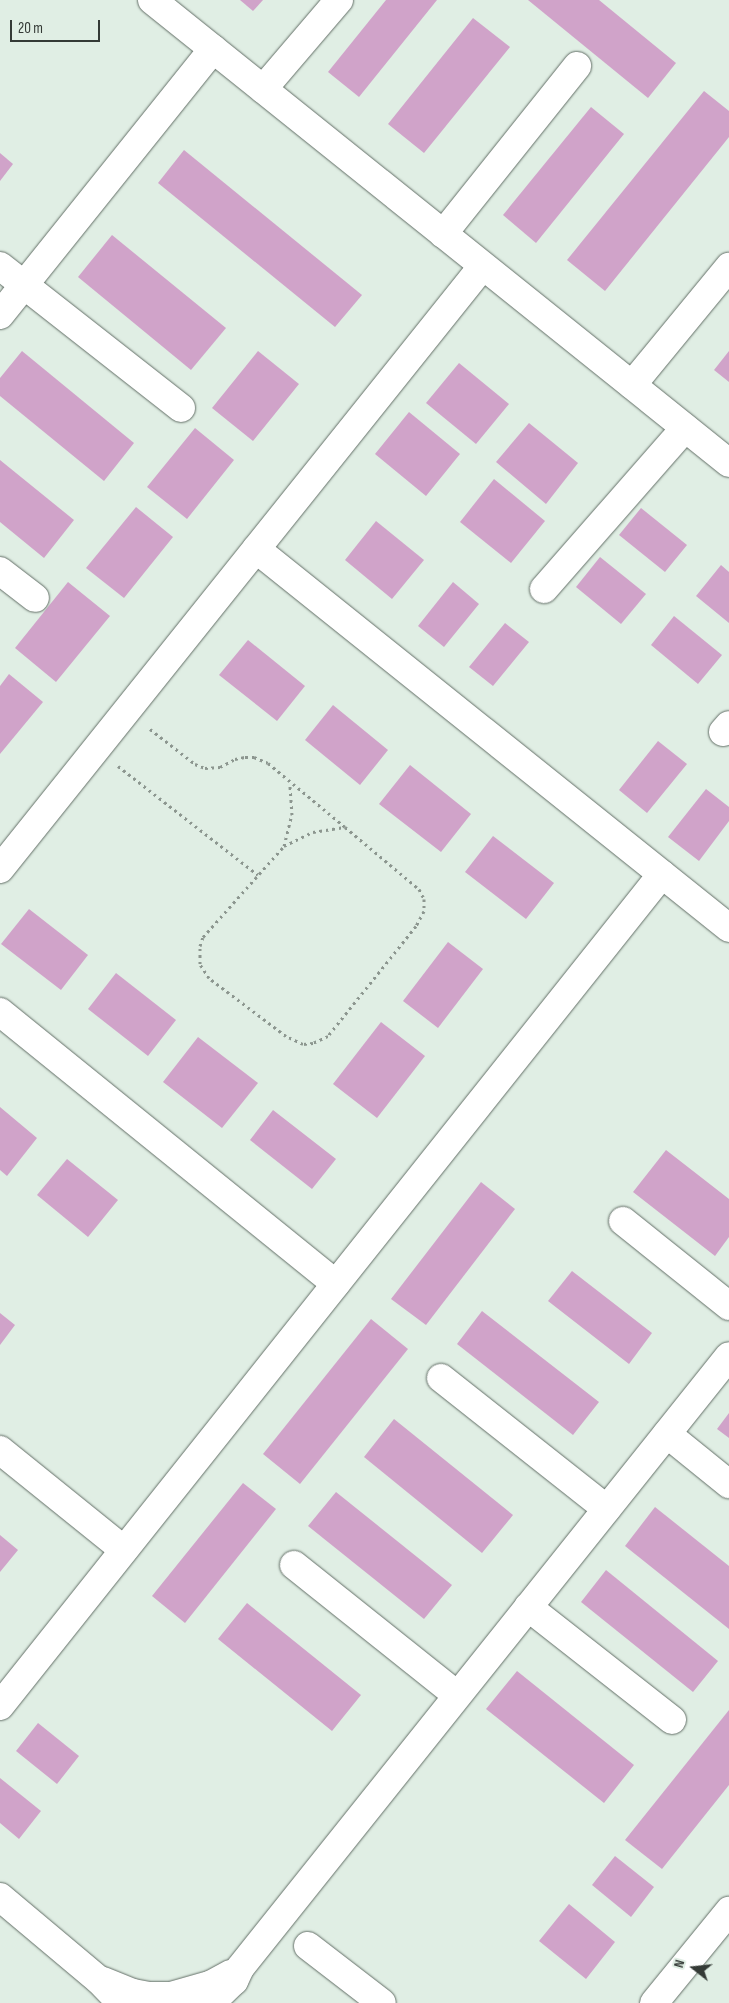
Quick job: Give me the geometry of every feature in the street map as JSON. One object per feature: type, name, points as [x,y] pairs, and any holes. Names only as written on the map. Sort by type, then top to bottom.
[{"type":"street","points":[[152,0],[482,267],[729,463]]},
{"type":"street","points":[[263,89],[339,0]]},
{"type":"street","points":[[0,315],[213,49]]},
{"type":"street","points":[[443,234],[577,66]]},
{"type":"street","points":[[0,266],[181,408]]},
{"type":"street","points":[[0,869],[482,267]]},
{"type":"street","points":[[632,385],[729,267]]},
{"type":"street","points":[[544,589],[685,428]]},
{"type":"street","points":[[256,549],[729,928]]},
{"type":"street","points":[[0,571],[34,598]]},
{"type":"street","points":[[0,1706],[662,874]]},
{"type":"street","points":[[0,1012],[336,1284]]},
{"type":"street","points":[[622,1221],[729,1306]]},
{"type":"street","points":[[211,2003],[234,1981],[240,1968],[729,1356]]},
{"type":"street","points":[[441,1378],[606,1509]]},
{"type":"street","points":[[667,1434],[729,1484]]},
{"type":"street","points":[[0,1450],[124,1550]]},
{"type":"street","points":[[294,1565],[457,1695]]},
{"type":"street","points":[[528,1606],[672,1720]]},
{"type":"street","points":[[0,1897],[95,1986],[121,2003]]},
{"type":"street","points":[[654,2003],[729,1911]]},
{"type":"street","points":[[308,1946],[382,2003]]},
{"type":"street","points":[[95,1986],[149,1996],[171,1996],[210,1986],[240,1968]]},
{"type":"path","points":[[127,711],[195,764],[212,769],[220,768],[236,759],[254,757],[268,763],[419,888],[424,899],[424,911],[416,926],[328,1036],[314,1043],[303,1044],[286,1036],[209,978],[200,964],[200,946],[204,937],[284,846],[313,832],[345,827]]},
{"type":"path","points":[[96,749],[258,875]]},
{"type":"path","points":[[284,846],[292,815],[290,782]]},
{"type":"building","points":[[240,0],[263,0],[253,11]]},
{"type":"building","points":[[386,0],[437,0],[359,97],[328,72]]},
{"type":"building","points":[[528,0],[599,0],[676,63],[648,98]]},
{"type":"building","points":[[473,18],[510,47],[424,153],[388,124]]},
{"type":"building","points":[[704,91],[729,111],[729,137],[605,291],[567,260]]},
{"type":"building","points":[[591,107],[624,134],[536,243],[503,215]]},
{"type":"building","points":[[184,150],[362,295],[335,327],[158,183]]},
{"type":"building","points":[[0,153],[13,164],[0,181]]},
{"type":"building","points":[[112,235],[226,328],[191,370],[78,277]]},
{"type":"building","points":[[22,351],[134,443],[104,481],[0,396],[0,378]]},
{"type":"building","points":[[258,351],[299,384],[253,441],[212,408]]},
{"type":"building","points":[[729,351],[729,382],[714,370]]},
{"type":"building","points":[[459,363],[509,404],[476,444],[426,403]]},
{"type":"building","points":[[409,412],[460,454],[426,496],[375,454]]},
{"type":"building","points":[[529,423],[578,463],[546,504],[496,462]]},
{"type":"building","points":[[195,428],[234,460],[187,519],[147,487]]},
{"type":"building","points":[[0,460],[74,520],[44,558],[0,522]]},
{"type":"building","points":[[494,479],[545,521],[511,563],[460,522]]},
{"type":"building","points":[[136,507],[173,537],[124,598],[86,568]]},
{"type":"building","points":[[641,508],[687,545],[665,572],[619,535]]},
{"type":"building","points":[[376,521],[424,560],[392,599],[345,560]]},
{"type":"building","points":[[600,557],[646,594],[621,624],[576,587]]},
{"type":"building","points":[[721,565],[729,572],[729,623],[696,596]]},
{"type":"building","points":[[68,582],[110,616],[56,682],[15,648]]},
{"type":"building","points":[[453,582],[479,604],[444,647],[418,626]]},
{"type":"building","points":[[674,616],[722,655],[698,684],[651,645]]},
{"type":"building","points":[[505,623],[529,642],[493,686],[469,667]]},
{"type":"building","points":[[248,640],[305,686],[277,721],[219,675]]},
{"type":"building","points":[[9,674],[43,702],[0,754],[0,686]]},
{"type":"building","points":[[333,705],[388,750],[360,785],[305,740]]},
{"type":"building","points":[[658,741],[687,764],[647,813],[619,790]]},
{"type":"building","points":[[410,765],[471,814],[441,852],[379,804]]},
{"type":"building","points":[[706,789],[729,807],[729,821],[699,861],[668,837]]},
{"type":"building","points":[[493,836],[554,883],[526,919],[465,872]]},
{"type":"building","points":[[29,909],[88,955],[61,990],[1,944]]},
{"type":"building","points":[[448,942],[483,969],[438,1028],[403,1001]]},
{"type":"building","points":[[116,973],[176,1020],[148,1056],[88,1009]]},
{"type":"building","points":[[381,1022],[425,1056],[377,1118],[333,1084]]},
{"type":"building","points":[[198,1037],[258,1083],[222,1128],[163,1082]]},
{"type":"building","points":[[0,1107],[37,1138],[7,1176],[0,1170]]},
{"type":"building","points":[[273,1110],[336,1159],[312,1189],[250,1140]]},
{"type":"building","points":[[666,1150],[729,1199],[729,1237],[715,1256],[633,1192]]},
{"type":"building","points":[[67,1159],[118,1200],[88,1237],[37,1195]]},
{"type":"building","points":[[481,1182],[515,1209],[426,1325],[391,1299]]},
{"type":"building","points":[[572,1271],[652,1333],[629,1364],[548,1301]]},
{"type":"building","points":[[482,1311],[599,1402],[573,1435],[457,1344]]},
{"type":"building","points":[[0,1313],[15,1325],[0,1345]]},
{"type":"building","points":[[371,1319],[408,1349],[300,1484],[263,1454]]},
{"type":"building","points":[[729,1413],[729,1438],[717,1429]]},
{"type":"building","points":[[394,1419],[513,1515],[482,1553],[364,1457]]},
{"type":"building","points":[[243,1483],[276,1509],[185,1623],[152,1596]]},
{"type":"building","points":[[336,1492],[452,1585],[424,1619],[308,1526]]},
{"type":"building","points":[[655,1507],[729,1566],[729,1629],[625,1546]]},
{"type":"building","points":[[0,1535],[18,1550],[0,1572]]},
{"type":"building","points":[[606,1570],[718,1661],[693,1692],[581,1602]]},
{"type":"building","points":[[247,1603],[361,1695],[332,1731],[218,1639]]},
{"type":"building","points":[[517,1671],[634,1765],[604,1803],[486,1709]]},
{"type":"building","points":[[729,1710],[729,1785],[662,1869],[625,1840]]},
{"type":"building","points":[[38,1723],[79,1756],[57,1784],[16,1751]]},
{"type":"building","points":[[0,1778],[41,1811],[19,1839],[0,1823]]},
{"type":"building","points":[[615,1856],[654,1887],[631,1917],[592,1885]]},
{"type":"building","points":[[569,1904],[615,1942],[586,1979],[539,1941]]}]
